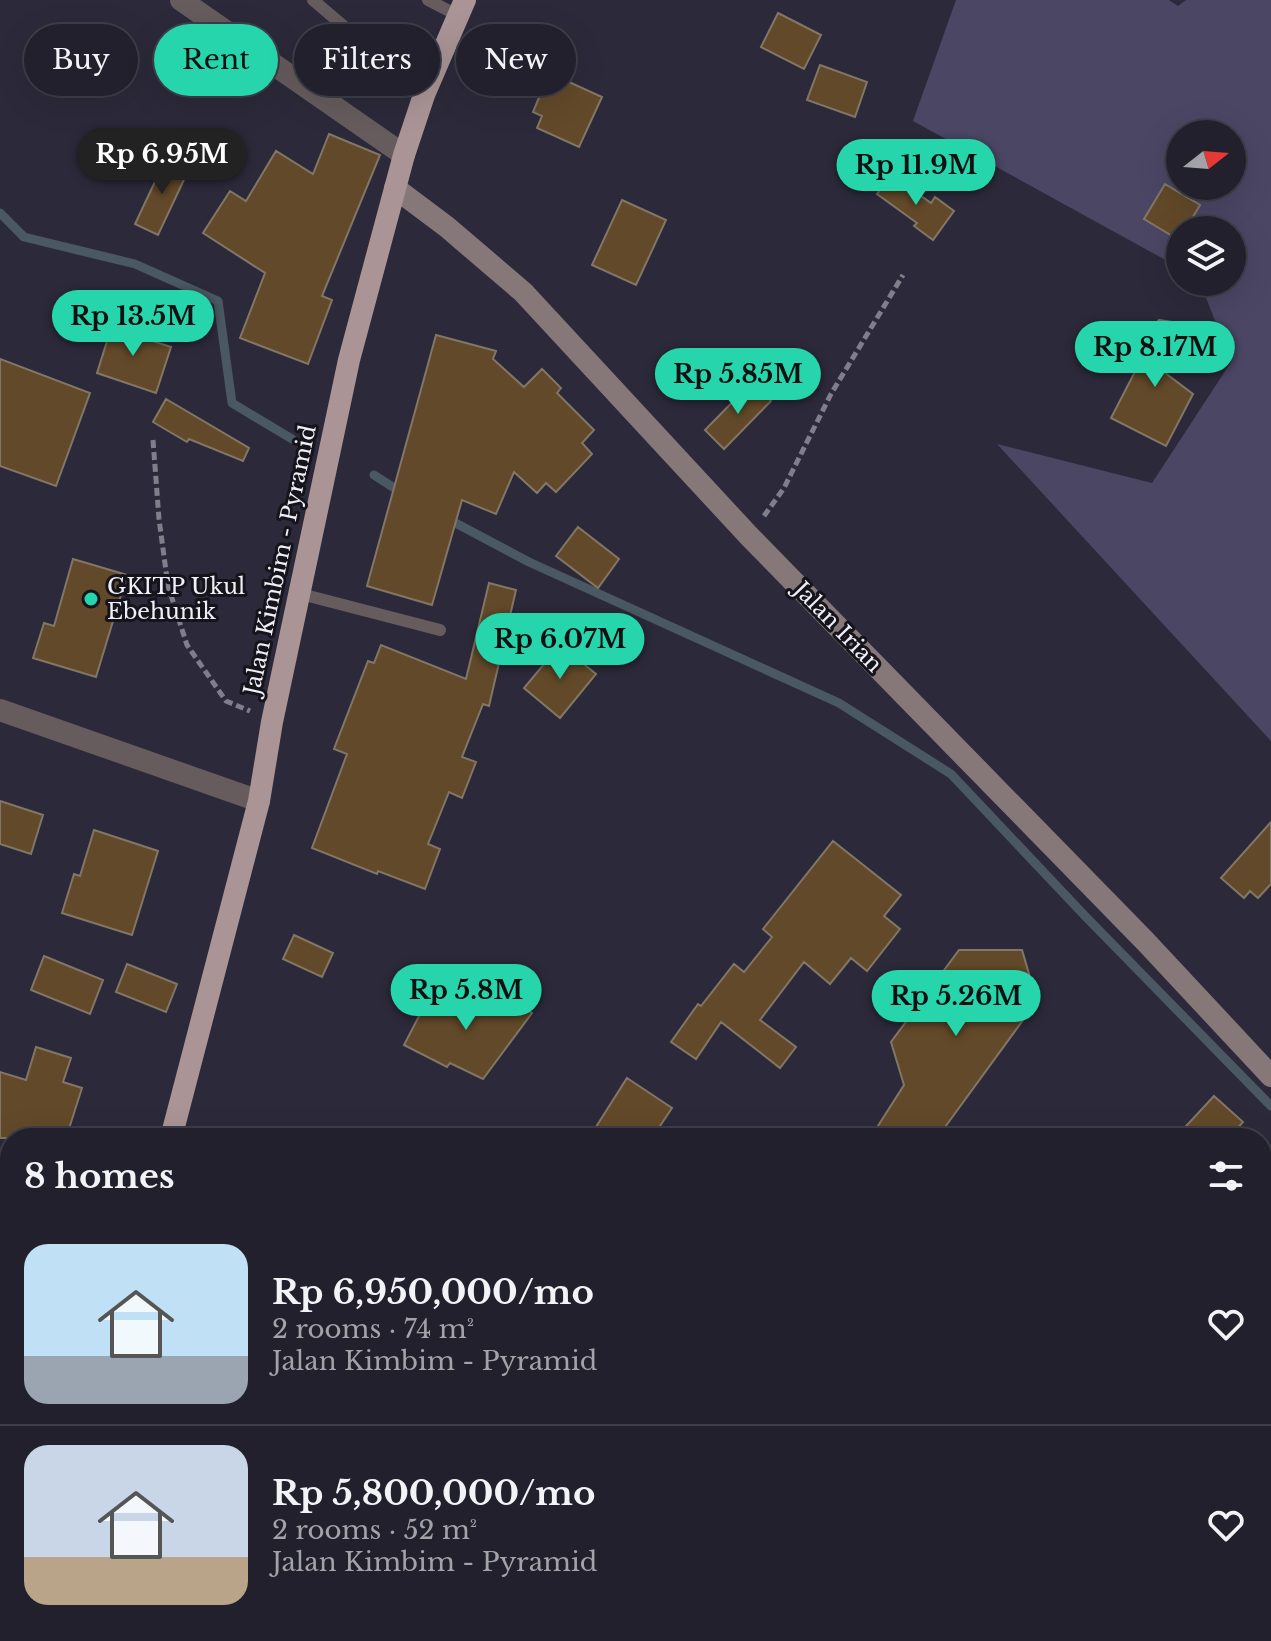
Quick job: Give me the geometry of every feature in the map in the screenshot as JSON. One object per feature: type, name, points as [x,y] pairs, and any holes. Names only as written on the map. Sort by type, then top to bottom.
[{"type":"highway","name":"Jalan Kimbim - Pyramid","points":[[440,58],[462,8]]},
{"type":"highway","name":"Jalan Kimbim - Pyramid","points":[[174,1128],[259,801],[272,722],[349,360],[404,155],[424,96]]},
{"type":"main road","name":"Jalan Irian","points":[[395,188],[447,227],[523,292],[749,536],[1145,941],[1271,1076]]},
{"type":"street","points":[[181,0],[404,155]]},
{"type":"street","points":[[0,710],[259,801]]},
{"type":"lane","points":[[313,0],[341,24]]},
{"type":"lane","points":[[428,0],[462,8]]},
{"type":"lane","points":[[301,594],[440,630]]},
{"type":"path","points":[[749,536],[784,488],[831,394],[903,275]]},
{"type":"path","points":[[153,440],[168,586],[187,645],[226,701],[272,722]]},
{"type":"shaded area","points":[[956,0],[1169,0],[1178,6],[1186,0],[1271,0],[1271,741],[997,444],[1152,483],[1231,362],[1205,296],[1246,296],[1246,216],[1166,216],[1166,260],[913,121]]},
{"type":"building","points":[[778,13],[821,35],[804,69],[761,47]]},
{"type":"building","points":[[820,65],[867,82],[855,117],[807,100]]},
{"type":"building","points":[[576,85],[602,97],[579,147],[537,128],[542,116],[533,112],[540,96],[576,96]]},
{"type":"building","points":[[329,134],[380,155],[322,296],[332,300],[308,364],[240,338],[265,273],[203,233],[230,191],[246,201],[276,151],[313,174]]},
{"type":"building","points":[[167,156],[190,167],[158,235],[135,224]]},
{"type":"building","points":[[891,174],[931,203],[935,197],[954,211],[933,240],[914,226],[917,223],[877,194]]},
{"type":"building","points":[[1165,184],[1166,200],[1192,200],[1200,205],[1193,216],[1166,216],[1166,232],[1144,219]]},
{"type":"building","points":[[622,200],[666,220],[636,285],[592,265]]},
{"type":"building","points":[[114,319],[146,339],[171,347],[156,393],[97,373]]},
{"type":"building","points":[[1159,320],[1172,322],[1179,328],[1182,337],[1181,346],[1160,369],[1193,394],[1166,446],[1111,418],[1140,362],[1143,364],[1149,330]]},
{"type":"building","points":[[436,335],[496,351],[493,359],[524,387],[542,369],[561,388],[557,393],[594,430],[582,443],[592,454],[556,492],[546,483],[537,493],[514,472],[496,514],[462,500],[432,605],[367,586]]},
{"type":"building","points":[[0,359],[90,393],[56,486],[0,466]]},
{"type":"building","points":[[752,382],[771,401],[724,449],[705,430]]},
{"type":"building","points":[[166,399],[249,448],[243,461],[189,439],[187,442],[153,422]]},
{"type":"building","points":[[578,527],[619,559],[598,588],[556,556]]},
{"type":"building","name":"GKITP Ukul Ebehunik","points":[[73,559],[127,575],[96,677],[33,658],[44,623],[54,626]]},
{"type":"building","points":[[489,583],[516,590],[489,706],[483,704],[462,757],[476,762],[462,798],[449,792],[428,844],[440,849],[425,889],[312,848],[347,754],[334,749],[368,661],[374,663],[381,645],[466,679]]},
{"type":"building","points":[[560,645],[596,674],[560,718],[524,688]]},
{"type":"building","points":[[0,801],[43,815],[31,854],[0,844]]},
{"type":"building","points":[[1271,822],[1271,884],[1258,898],[1250,891],[1244,898],[1221,878]]},
{"type":"building","points":[[94,830],[158,851],[132,935],[62,913],[74,874],[80,876]]},
{"type":"building","points":[[833,841],[901,895],[884,916],[900,929],[867,971],[851,958],[830,984],[804,962],[760,1020],[796,1047],[780,1068],[721,1022],[696,1059],[671,1042],[698,1004],[701,1006],[734,964],[744,972],[772,937],[763,929]]},
{"type":"building","points":[[294,935],[333,953],[322,977],[283,959]]},
{"type":"building","points":[[959,950],[1022,950],[1037,1001],[944,1128],[877,1128],[904,1085],[891,1042]]},
{"type":"building","points":[[44,956],[103,980],[90,1014],[31,990]]},
{"type":"building","points":[[127,964],[177,984],[166,1012],[116,992]]},
{"type":"building","points":[[432,991],[453,1001],[458,993],[495,1012],[508,995],[532,1013],[483,1079],[450,1063],[447,1067],[404,1045]]},
{"type":"building","points":[[36,1047],[71,1058],[63,1082],[82,1088],[69,1128],[0,1128],[0,1072],[26,1080]]},
{"type":"building","points":[[627,1078],[672,1108],[659,1128],[595,1128]]},
{"type":"building","points":[[1214,1096],[1243,1122],[1238,1128],[1184,1128]]},
{"type":"waterway","points":[[0,213],[24,237],[135,264],[218,301],[232,403],[292,439]]},
{"type":"waterway","points":[[374,475],[402,493]]},
{"type":"waterway","points":[[446,518],[529,562],[839,703],[951,774],[1271,1106]]},
{"type":"place","name":"GKITP Ukul Ebehunik","points":[[91,599]]}]
